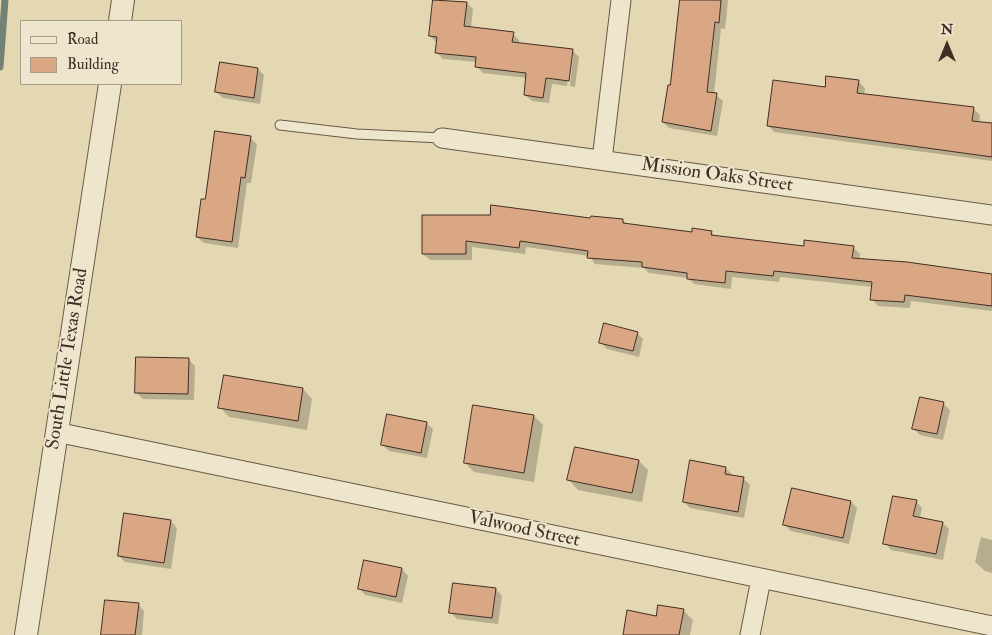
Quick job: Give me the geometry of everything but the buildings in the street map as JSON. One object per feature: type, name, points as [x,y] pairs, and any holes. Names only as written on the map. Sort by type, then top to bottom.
[{"type":"street","points":[[120,20],[123,0]]},
{"type":"street","points":[[602,160],[620,0]]},
{"type":"street","name":"South Little Texas Road","points":[[26,635],[110,85]]},
{"type":"street","name":"Mission Oaks Street","points":[[442,138],[992,215]]},
{"type":"street","name":"Valwood Street","points":[[56,432],[992,626]]},
{"type":"street","points":[[750,635],[761,579]]},
{"type":"lane","points":[[280,125],[357,134],[442,138]]},
{"type":"waterway","points":[[0,67],[5,0]]}]
